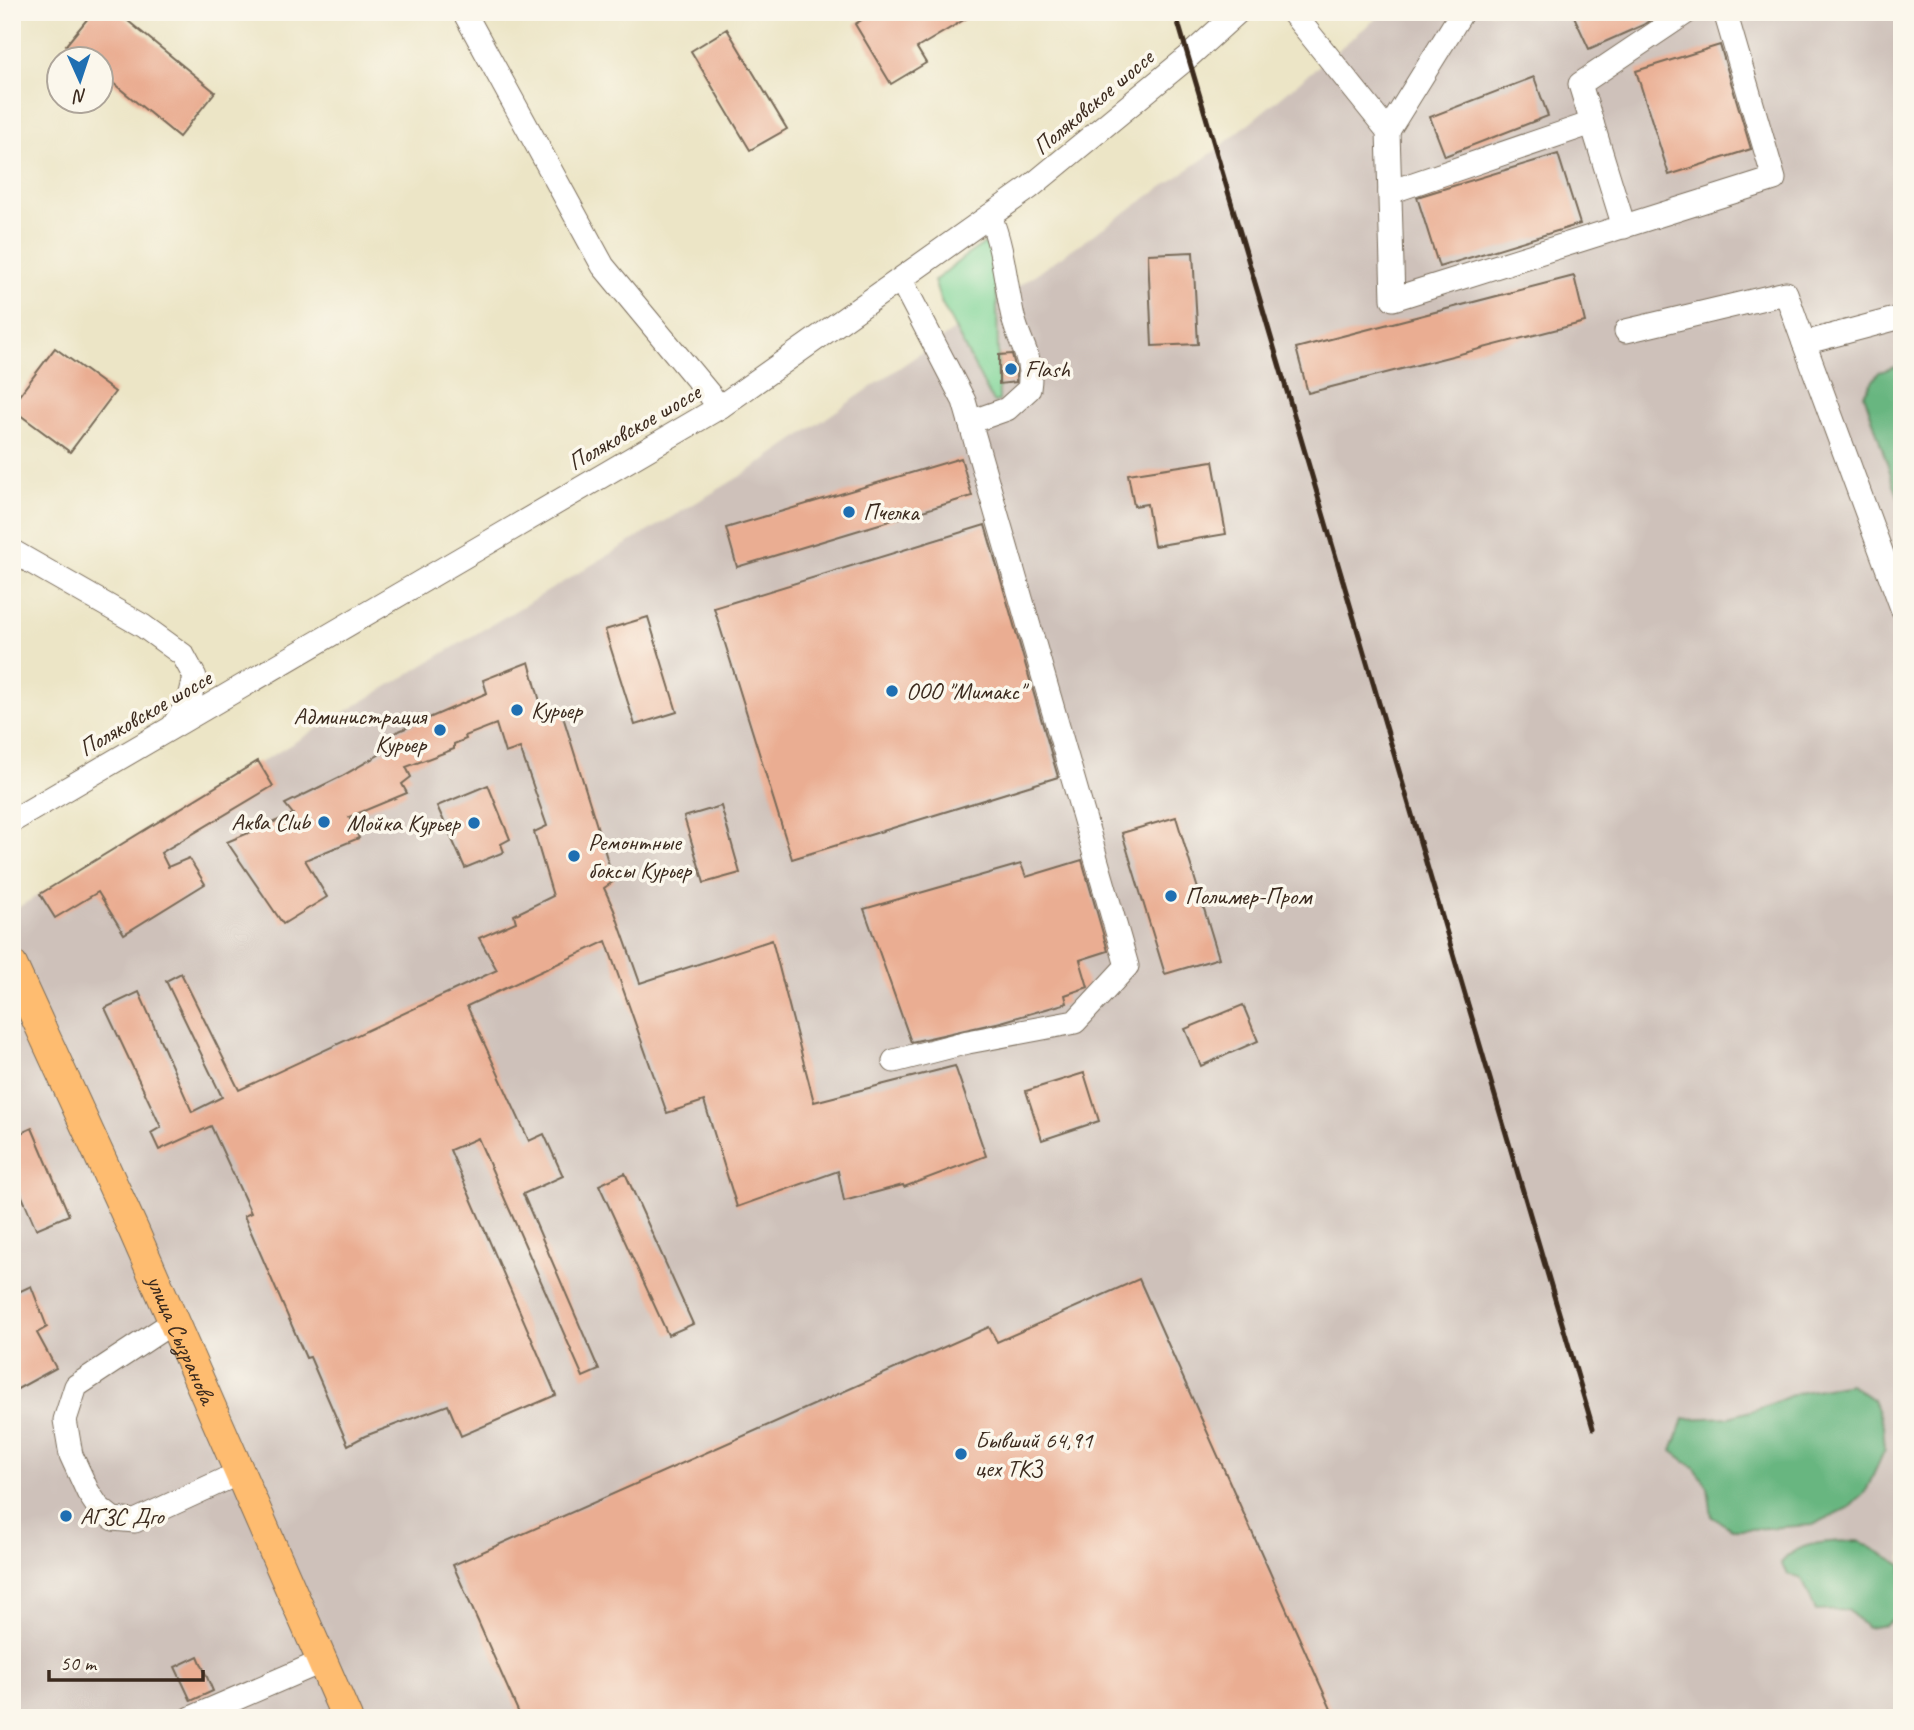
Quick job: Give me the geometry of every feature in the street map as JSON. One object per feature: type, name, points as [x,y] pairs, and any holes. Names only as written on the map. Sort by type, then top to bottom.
[{"type":"main road","name":"улица Сызранова","points":[[12,965],[347,1718]]},
{"type":"street","points":[[464,12],[603,266],[720,407]]},
{"type":"street","name":"Поляковское шоссе","points":[[12,821],[720,407],[1029,188],[1187,58],[1238,12]]},
{"type":"street","points":[[1292,12],[1388,131]]},
{"type":"street","points":[[1462,12],[1388,131],[1393,299],[1774,179],[1725,12]]},
{"type":"street","points":[[1623,227],[1580,84],[1687,12]]},
{"type":"street","points":[[1390,192],[1592,123]]},
{"type":"street","points":[[970,422],[1007,409],[1030,389],[1032,370],[1013,317],[999,238],[989,216]]},
{"type":"street","points":[[894,1061],[968,1042],[1076,1022],[1127,966],[964,401],[901,280]]},
{"type":"street","points":[[1626,331],[1786,293],[1902,608]]},
{"type":"street","points":[[1804,343],[1902,317]]},
{"type":"street","points":[[12,551],[143,626],[183,655],[195,677],[189,702],[171,728]]},
{"type":"street","points":[[173,1322],[76,1386],[65,1420],[71,1455],[98,1507],[114,1519],[135,1521],[239,1473]]},
{"type":"street","points":[[191,1718],[323,1661]]},
{"type":"shaded area","points":[[1384,12],[1902,12],[1902,1718],[12,1718],[12,911],[749,471],[1215,151]]},
{"type":"green space","points":[[985,243],[996,259],[999,401],[993,402],[941,302],[934,281]]},
{"type":"green space","points":[[1902,365],[1902,508],[1864,394],[1879,372]]},
{"type":"green space","points":[[1850,1384],[1873,1400],[1883,1425],[1885,1449],[1866,1491],[1850,1507],[1813,1525],[1732,1529],[1712,1517],[1708,1487],[1695,1468],[1672,1451],[1684,1419],[1729,1417],[1764,1407],[1797,1393]]},
{"type":"green space","points":[[1860,1541],[1902,1565],[1902,1610],[1886,1625],[1867,1628],[1848,1610],[1816,1611],[1802,1579],[1788,1574],[1781,1563],[1797,1550],[1817,1543]]},
{"type":"building","points":[[93,12],[117,12],[215,92],[179,137],[116,85],[116,46],[66,45]]},
{"type":"building","points":[[875,12],[977,12],[917,48],[926,63],[891,84],[855,24]]},
{"type":"building","points":[[1572,12],[1662,12],[1643,25],[1589,49]]},
{"type":"building","points":[[727,29],[787,129],[750,150],[691,51]]},
{"type":"building","points":[[1720,45],[1751,149],[1669,175],[1636,71]]},
{"type":"building","points":[[1534,77],[1548,116],[1445,156],[1430,117]]},
{"type":"building","points":[[1558,154],[1580,224],[1439,267],[1417,197]]},
{"type":"building","points":[[1193,252],[1198,344],[1152,346],[1148,254]]},
{"type":"building","points":[[1574,276],[1585,322],[1308,393],[1296,348]]},
{"type":"building","points":[[55,348],[115,392],[70,452],[12,409],[12,405]]},
{"type":"building","name":"Flash","points":[[1012,354],[1016,382],[999,384],[999,355]]},
{"type":"building","name":"Пчелка","points":[[961,458],[972,496],[737,567],[726,528]]},
{"type":"building","points":[[1213,461],[1226,534],[1154,546],[1147,504],[1134,506],[1128,474]]},
{"type":"building","name":"ООО \"Мимакс\"","points":[[985,525],[1058,777],[792,859],[714,608]]},
{"type":"building","points":[[648,617],[677,712],[635,725],[605,630]]},
{"type":"building","points":[[529,662],[544,716],[561,710],[614,881],[604,888],[640,983],[772,940],[814,1102],[955,1066],[986,1156],[904,1187],[903,1185],[844,1201],[838,1171],[737,1207],[704,1101],[667,1113],[606,941],[467,1006],[529,1141],[544,1134],[563,1176],[523,1194],[599,1370],[583,1377],[478,1138],[450,1150],[556,1395],[461,1436],[448,1405],[348,1445],[310,1357],[306,1358],[244,1216],[251,1213],[211,1126],[159,1150],[151,1133],[161,1127],[105,1008],[139,992],[192,1112],[222,1097],[166,981],[181,973],[239,1090],[497,970],[479,938],[516,922],[514,915],[553,896],[534,832],[547,826],[520,748],[505,753],[496,724],[465,736],[466,739],[454,744],[454,749],[406,767],[411,777],[402,784],[407,793],[349,817],[359,838],[305,860],[327,897],[283,924],[227,842],[293,814],[285,804],[398,744],[392,734],[487,693],[483,680]]},
{"type":"building","points":[[258,761],[273,786],[161,853],[168,867],[189,858],[205,884],[124,934],[98,892],[55,918],[40,894]]},
{"type":"building","name":"Мойка Курьер","points":[[488,785],[510,839],[501,844],[504,852],[465,868],[437,806]]},
{"type":"building","points":[[721,806],[740,873],[704,883],[684,817]]},
{"type":"building","name":"Полимер-Пром","points":[[1176,817],[1219,958],[1165,974],[1122,833]]},
{"type":"building","points":[[1082,860],[1108,951],[1080,960],[1088,987],[1065,995],[1067,1003],[1001,1022],[911,1042],[864,909],[1021,864],[1026,877]]},
{"type":"building","points":[[1243,1005],[1258,1041],[1201,1066],[1185,1029]]},
{"type":"building","points":[[1084,1073],[1099,1121],[1042,1140],[1026,1091]]},
{"type":"building","points":[[32,1128],[69,1215],[36,1229],[12,1173],[12,1137]]},
{"type":"building","points":[[625,1173],[693,1324],[668,1335],[599,1185]]},
{"type":"building","name":"Бывший 64,91 цех ТКЗ","points":[[1139,1279],[1335,1718],[521,1718],[453,1565],[989,1327],[997,1342]]},
{"type":"building","points":[[31,1286],[47,1327],[37,1333],[56,1368],[12,1392],[12,1295]]},
{"type":"building","points":[[198,1656],[213,1691],[191,1701],[175,1667]]},
{"type":"railway","points":[[1175,12],[1593,1428]]},
{"type":"place","name":"Flash","points":[[1011,369]]},
{"type":"place","name":"Пчелка","points":[[849,512]]},
{"type":"place","name":"ООО \"Мимакс\"","points":[[892,691]]},
{"type":"place","name":"Курьер","points":[[517,710]]},
{"type":"place","name":"Администрация Курьер","points":[[440,730]]},
{"type":"place","name":"Аква Club","points":[[324,822]]},
{"type":"place","name":"Мойка Курьер","points":[[474,823]]},
{"type":"place","name":"Ремонтные боксы Курьер","points":[[574,856]]},
{"type":"place","name":"Полимер-Пром","points":[[1171,896]]},
{"type":"place","name":"Бывший 64,91 цех ТКЗ","points":[[961,1454]]},
{"type":"place","name":"АГЗС Дго","points":[[66,1516]]}]
